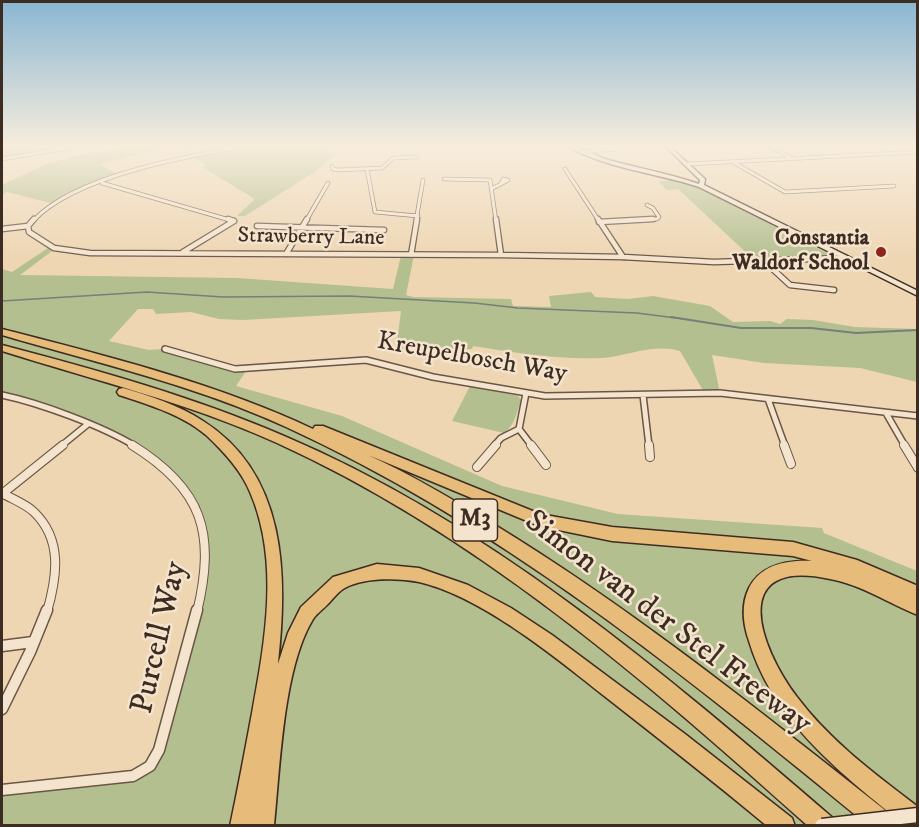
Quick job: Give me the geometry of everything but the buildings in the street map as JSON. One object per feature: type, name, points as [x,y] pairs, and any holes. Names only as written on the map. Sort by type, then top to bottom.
[{"type":"highway","name":"Simon van der Stel Freeway","points":[[2,332],[258,410],[335,443],[392,472],[514,543],[614,613],[886,825]]},
{"type":"highway","name":"Simon van der Stel Freeway","points":[[2,348],[154,393],[251,427],[347,472],[426,516],[508,569],[601,637],[671,692],[824,825]]},
{"type":"highway","points":[[19,353],[34,362],[164,406],[194,422],[228,449],[246,472],[258,495],[273,545],[276,597],[273,643],[241,825]]},
{"type":"highway","points":[[258,410],[279,415],[354,442],[513,511],[539,520],[612,534],[801,551],[857,567],[918,594]]},
{"type":"highway","points":[[918,607],[843,575],[796,568],[779,571],[756,588],[751,603],[750,621],[766,667],[792,706],[842,760],[918,821]]},
{"type":"highway","points":[[263,825],[279,708],[296,633],[307,614],[331,588],[366,573],[385,571],[421,576],[442,582],[506,614],[645,715],[784,825]]},
{"type":"main road","points":[[694,184],[918,294]]},
{"type":"main road","points":[[824,825],[918,815]]},
{"type":"street","points":[[2,229],[28,226],[35,216],[51,203],[100,184]]},
{"type":"street","points":[[104,184],[234,221],[183,253]]},
{"type":"street","points":[[286,254],[328,184]]},
{"type":"street","points":[[370,184],[375,212],[418,214]]},
{"type":"street","points":[[411,255],[422,184]]},
{"type":"street","points":[[489,184],[501,255]]},
{"type":"street","points":[[491,189],[501,184]]},
{"type":"street","points":[[574,184],[623,257]]},
{"type":"street","points":[[767,184],[789,193],[894,186]]},
{"type":"street","points":[[599,222],[658,218],[658,213],[647,205]]},
{"type":"street","name":"Strawberry Lane","points":[[28,226],[29,232],[51,246],[69,251],[623,257],[706,262],[846,258]]},
{"type":"street","points":[[257,226],[384,230]]},
{"type":"street","points":[[764,261],[790,285],[834,290]]},
{"type":"street","name":"Kreupelbosch Way","points":[[165,349],[234,369],[366,360],[433,377],[557,397],[720,393],[918,416]]},
{"type":"street","points":[[526,393],[519,429],[546,465]]},
{"type":"street","name":"Purcell Way","points":[[2,394],[124,438],[158,459],[186,492],[203,526],[206,554],[201,595],[155,759],[150,766],[133,776],[2,790]]},
{"type":"street","points":[[643,395],[650,457]]},
{"type":"street","points":[[768,399],[791,464]]},
{"type":"street","points":[[886,413],[918,468]]},
{"type":"street","points":[[2,709],[52,595],[57,560],[52,534],[36,511],[2,493],[88,424]]},
{"type":"street","points":[[477,467],[501,438],[519,429]]},
{"type":"street","points":[[2,646],[33,642]]},
{"type":"green space","points":[[101,184],[51,203],[7,192],[2,195],[2,185]]},
{"type":"green space","points":[[229,184],[296,184],[245,216],[237,216],[255,199]]},
{"type":"green space","points":[[661,184],[685,184],[705,191],[829,254],[753,259],[678,189],[667,190]]},
{"type":"green space","points":[[51,246],[56,248],[20,275],[237,278],[393,289],[401,256],[414,255],[406,295],[413,297],[511,299],[513,306],[551,307],[549,296],[591,292],[595,297],[628,299],[653,296],[710,306],[733,322],[770,321],[780,324],[787,319],[813,320],[855,327],[917,329],[917,382],[860,368],[764,363],[712,355],[720,393],[704,392],[680,351],[670,349],[651,349],[602,358],[570,358],[473,346],[472,349],[396,350],[401,311],[243,320],[219,319],[191,312],[156,314],[153,309],[138,309],[109,341],[149,350],[165,349],[226,368],[248,368],[236,386],[342,416],[502,486],[618,514],[822,528],[824,533],[917,571],[917,815],[822,826],[2,825],[2,790],[133,776],[150,766],[201,595],[203,526],[178,481],[124,438],[2,395],[2,269],[12,272]]},
{"type":"green space","points":[[470,386],[518,396],[521,400],[517,414],[508,430],[504,433],[452,421]]},
{"type":"waterway","points":[[2,301],[147,292],[223,297],[349,296],[474,303],[518,308],[637,313],[683,319]]},
{"type":"waterway","points":[[671,317],[683,319]]},
{"type":"waterway","points":[[683,319],[741,328],[811,328],[856,333],[918,330]]},
{"type":"place","name":"Constantia Waldorf School","points":[[881,252]]}]
